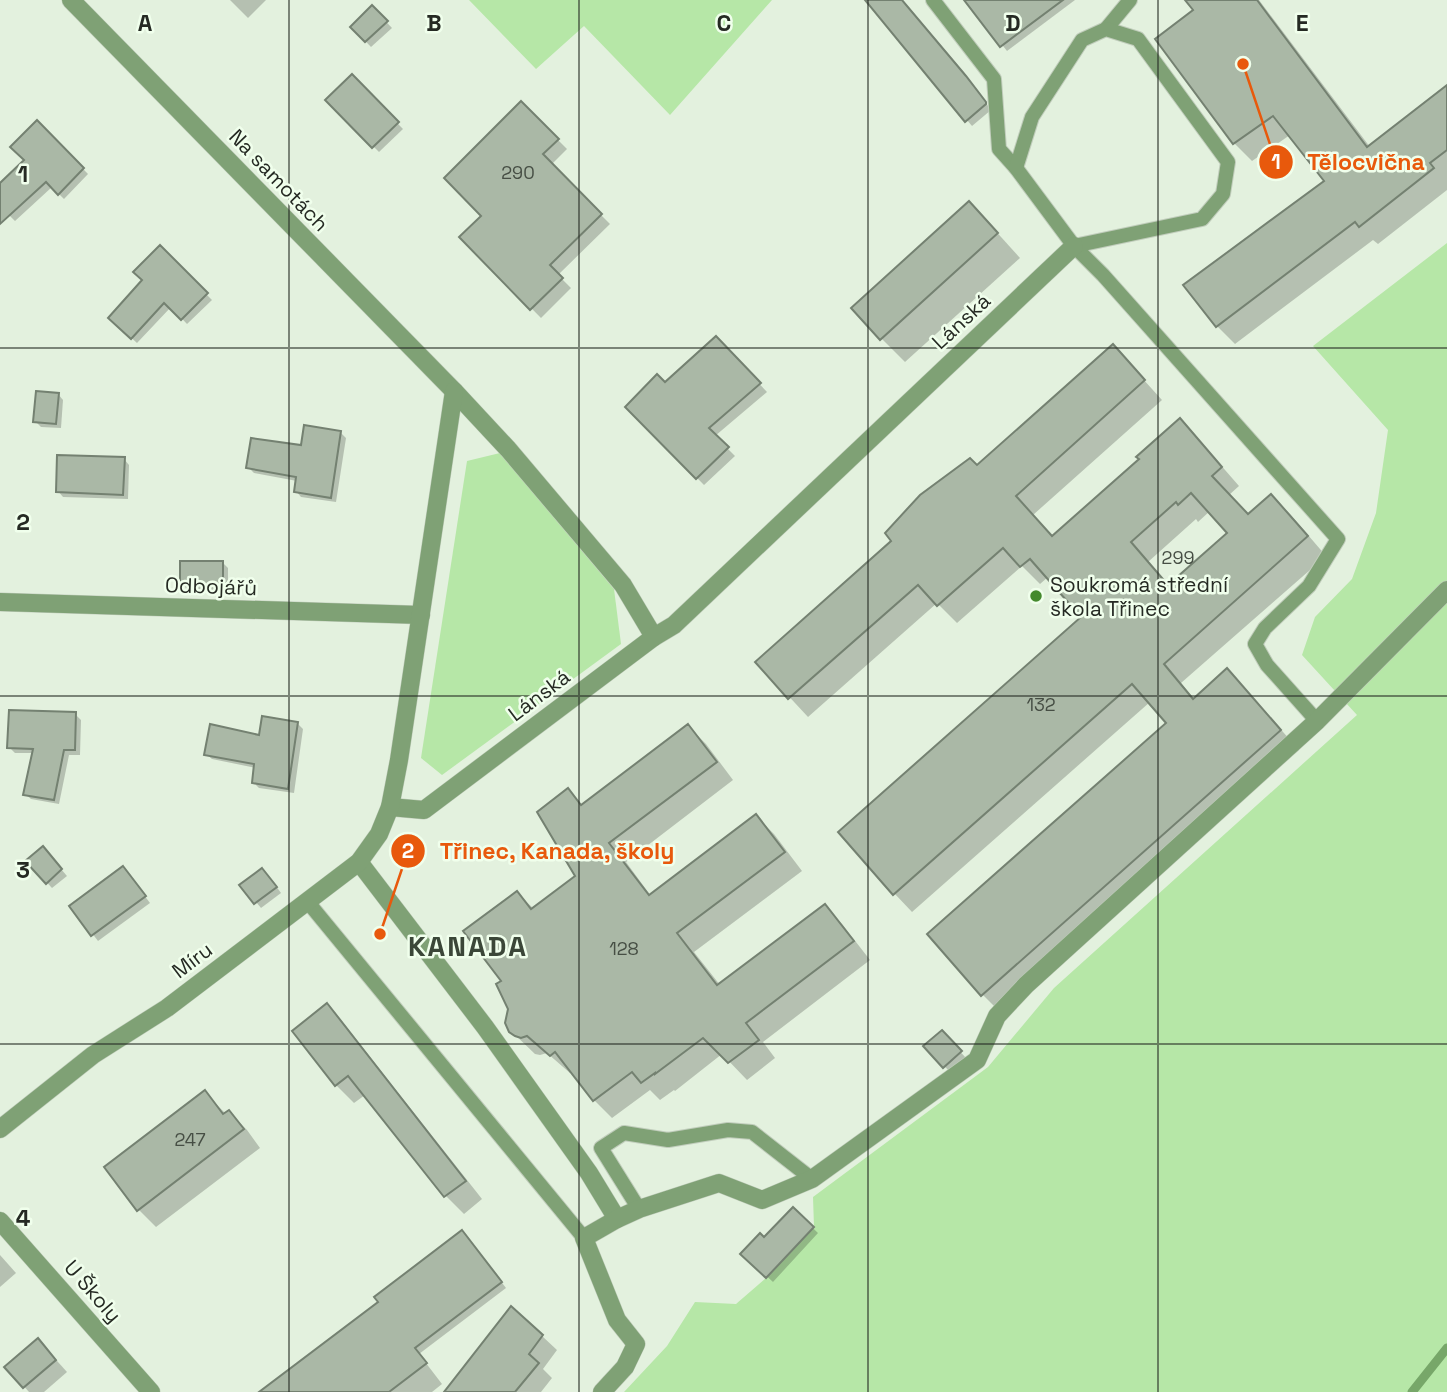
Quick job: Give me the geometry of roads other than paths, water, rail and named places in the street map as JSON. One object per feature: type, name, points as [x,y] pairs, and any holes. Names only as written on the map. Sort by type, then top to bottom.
[{"type":"street","name":"Na samotách","points":[[71,0],[508,449],[623,585],[654,637]]},
{"type":"street","name":"Lánská","points":[[390,807],[424,810],[654,637],[674,625],[1074,246]]},
{"type":"street","points":[[390,807],[454,391]]},
{"type":"street","points":[[602,1392],[625,1367],[636,1344],[617,1320],[583,1238],[639,1209],[719,1183],[762,1200],[812,1180],[977,1060],[997,1016],[1026,985],[1317,721],[1447,590]]},
{"type":"street","name":"Odbojářů","points":[[0,602],[421,615]]},
{"type":"street","name":"Míru","points":[[0,1129],[93,1055],[167,1008],[359,862],[379,834],[390,807]]},
{"type":"street","points":[[359,862],[485,1027],[589,1173],[617,1219]]},
{"type":"street","name":"U Školy","points":[[0,1221],[151,1392]]},
{"type":"lane","points":[[933,0],[994,79],[999,149],[1074,246],[1103,275],[1338,539],[1310,586],[1265,628],[1255,644],[1267,665],[1317,721]]},
{"type":"lane","points":[[1016,168],[1032,117],[1082,40],[1106,30],[1130,0]]},
{"type":"lane","points":[[1074,246],[1202,219],[1223,194],[1228,162],[1138,39],[1106,30]]},
{"type":"lane","points":[[307,901],[583,1238]]},
{"type":"lane","points":[[639,1209],[601,1148],[624,1133],[668,1140],[728,1130],[752,1132],[812,1180]]},
{"type":"waterway","name":"KANADA","points":[[1412,1392],[1447,1348]]},
{"type":"place","name":"Tělocvična","points":[[1243,64]]},
{"type":"place","name":"Soukromá střední škola Třinec","points":[[1036,596]]},
{"type":"place","name":"Třinec, Kanada, školy","points":[[380,934]]},
{"type":"district","name":"KANADA","points":[[468,946]]}]
